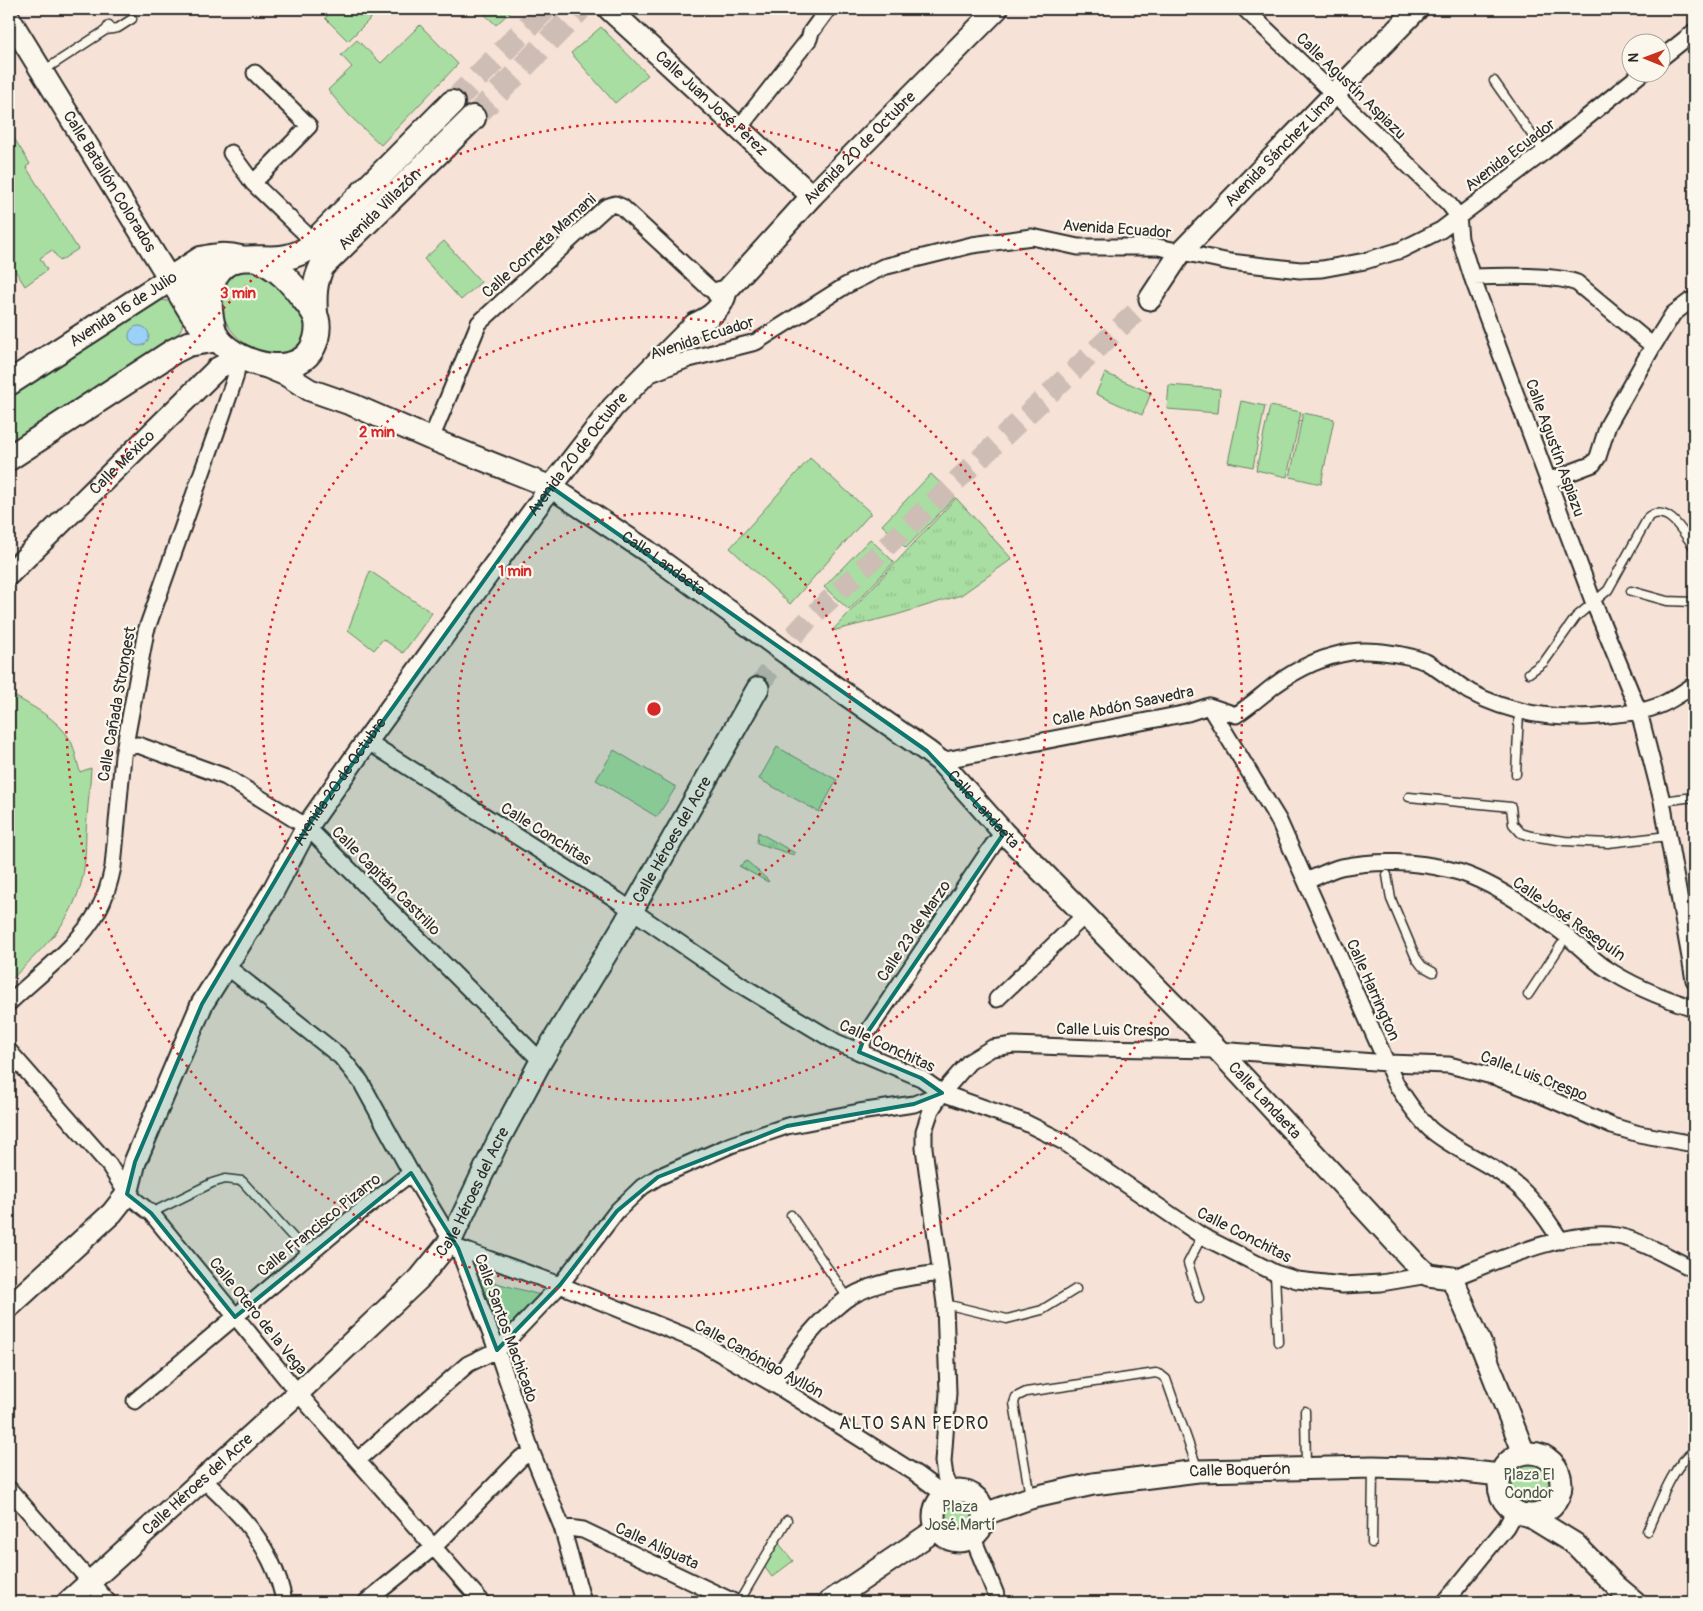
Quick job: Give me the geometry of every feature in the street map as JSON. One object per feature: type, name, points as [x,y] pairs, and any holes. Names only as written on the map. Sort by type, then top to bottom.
[{"type":"main road","name":"Calle Juan José Pérez","points":[[610,9],[812,196]]},
{"type":"main road","name":"Avenida 20 de Octubre","points":[[9,1308],[112,1213],[127,1194],[135,1162],[202,1004],[272,893],[307,827],[551,487],[613,407],[696,324],[709,318],[725,301],[722,292],[812,196],[997,9]]},
{"type":"main road","name":"Avenida Sánchez Lima","points":[[1150,299],[1181,252],[1417,9]]},
{"type":"main road","name":"Calle Batallón Colorados","points":[[9,18],[179,282],[191,314],[204,331],[218,339]]},
{"type":"main road","name":"Avenida Villazón","points":[[251,259],[294,256],[306,250],[452,103]]},
{"type":"main road","name":"Avenida Villazón","points":[[315,314],[315,288],[322,266],[473,118]]},
{"type":"main road","name":"Avenida 16 de Julio","points":[[9,383],[179,282],[201,259],[232,256],[251,259]]},
{"type":"main road","points":[[251,259],[270,264],[284,274],[315,314],[318,328],[317,337],[307,356],[297,362],[281,367],[250,361],[218,339],[211,316],[210,302],[213,281],[224,265],[232,261],[251,259]]},
{"type":"main road","points":[[9,458],[174,351],[188,344],[218,339]]},
{"type":"main road","name":"Calle Landaeta","points":[[250,361],[286,375],[310,390],[353,405],[431,439],[551,487],[647,551],[786,653],[940,761],[1004,833],[1218,1050],[1428,1276]]},
{"type":"main road","name":"Calle México","points":[[9,574],[218,368],[250,361]]},
{"type":"main road","name":"Calle Héroes del Acre","points":[[68,1602],[298,1393],[455,1244],[498,1141],[541,1060],[632,910],[758,688]]},
{"type":"main road","points":[[1428,1276],[1452,1278],[1524,1453]]},
{"type":"main road","points":[[1575,1544],[1565,1520],[1561,1494],[1562,1480],[1558,1468],[1549,1458],[1537,1452],[1524,1453],[1513,1457],[1505,1465],[1500,1475],[1499,1486],[1501,1496],[1507,1504],[1575,1544],[1616,1586],[1636,1602]]},
{"type":"main road","name":"Calle Boquerón","points":[[985,1514],[1030,1498],[1093,1484],[1198,1471],[1373,1467],[1447,1469],[1500,1475]]},
{"type":"main road","points":[[964,1491],[970,1493],[980,1502],[985,1514],[982,1528],[973,1538],[967,1541],[953,1541],[941,1534],[934,1522],[934,1510],[940,1499],[948,1493],[964,1491]]},
{"type":"main road","points":[[1522,1513],[1542,1514],[1554,1506],[1561,1494]]},
{"type":"main road","points":[[829,1602],[854,1595],[937,1529]]},
{"type":"street","points":[[739,128],[809,39],[811,32],[828,9]]},
{"type":"street","name":"Calle Agustín Aspiazu","points":[[1245,9],[1448,202],[1458,216],[1460,239],[1472,278],[1593,601],[1639,712],[1662,802],[1694,980]]},
{"type":"street","points":[[1670,51],[1694,32]]},
{"type":"street","points":[[253,183],[308,126],[255,73]]},
{"type":"street","name":"Avenida Ecuador","points":[[645,376],[690,359],[756,342],[845,286],[883,267],[972,245],[1032,237],[1078,246],[1158,247],[1230,262],[1277,268],[1322,269],[1365,262],[1401,250],[1442,230],[1544,152],[1631,82]]},
{"type":"street","points":[[231,153],[253,183],[314,242]]},
{"type":"street","name":"Calle Corneta Mamani","points":[[431,439],[479,323],[606,207],[616,204],[622,207],[710,290],[722,292]]},
{"type":"street","points":[[1472,278],[1551,278],[1570,280],[1653,346]]},
{"type":"street","points":[[1548,481],[1593,464],[1598,457],[1608,425],[1653,346],[1673,314],[1694,300]]},
{"type":"street","name":"Calle Cañada Strongest","points":[[9,1003],[70,948],[98,911],[110,881],[113,867],[124,747],[146,631],[235,378],[250,361]]},
{"type":"street","name":"Calle Abdón Saavedra","points":[[940,761],[1188,713],[1209,706],[1236,715],[1274,686],[1304,668],[1336,655],[1353,651],[1376,650],[1425,662],[1470,692],[1493,703],[1519,712],[1561,717],[1587,718],[1639,712],[1659,706],[1694,685]]},
{"type":"street","name":"Calle Harrington","points":[[1209,706],[1279,821],[1396,1084],[1430,1129],[1452,1145],[1510,1179],[1532,1201],[1561,1241]]},
{"type":"street","name":"Calle Conchitas","points":[[367,741],[632,910],[741,985],[836,1042],[921,1078],[942,1093],[1024,1122],[1064,1142],[1202,1236],[1275,1273],[1297,1280],[1343,1285],[1381,1283],[1428,1276]]},
{"type":"street","name":"Calle Capitán Castrillo","points":[[124,747],[138,745],[226,777],[307,827],[541,1060]]},
{"type":"street","name":"Calle 23 de Marzo","points":[[859,1052],[865,1036],[993,845],[1004,833]]},
{"type":"street","name":"Calle José Reseguín","points":[[1306,881],[1341,868],[1389,862],[1425,865],[1452,870],[1475,879],[1516,900],[1563,933],[1604,966],[1641,988],[1694,1008]]},
{"type":"street","points":[[997,999],[1084,916]]},
{"type":"street","name":"Calle Santos Machicado","points":[[225,965],[341,1057],[361,1082],[411,1173],[455,1244],[497,1350],[532,1452],[562,1527],[583,1602]]},
{"type":"street","name":"Calle Luis Crespo","points":[[948,1493],[943,1462],[948,1393],[945,1304],[924,1148],[924,1131],[931,1110],[942,1093],[969,1062],[992,1048],[1014,1044],[1092,1048],[1218,1050],[1449,1065],[1496,1077],[1612,1126],[1639,1134],[1694,1144]]},
{"type":"street","name":"Calle Otero de la Vega","points":[[9,1051],[109,1165],[127,1194],[151,1213],[298,1393],[435,1546],[482,1602]]},
{"type":"street","points":[[358,1460],[468,1364],[497,1350],[560,1285],[617,1211],[642,1187],[665,1173],[731,1146],[788,1126],[859,1112],[914,1104],[942,1093]]},
{"type":"street","name":"Calle Francisco Pizarro","points":[[135,1401],[352,1219],[411,1173]]},
{"type":"street","points":[[1452,1278],[1533,1248],[1593,1235],[1618,1236],[1644,1244],[1694,1269]]},
{"type":"street","name":"Calle Canónigo Ayllón","points":[[455,1244],[700,1342],[774,1385],[948,1493]]},
{"type":"street","points":[[774,1385],[795,1352],[817,1325],[848,1298],[883,1283],[906,1277],[940,1273]]},
{"type":"street","points":[[366,1602],[435,1546],[521,1458],[532,1452]]},
{"type":"street","points":[[203,1479],[246,1522],[259,1540],[281,1585],[284,1602]]},
{"type":"street","points":[[9,1489],[108,1602]]},
{"type":"street","points":[[1445,1602],[1506,1527],[1522,1513]]},
{"type":"street","name":"Calle Aliguata","points":[[562,1527],[583,1530],[734,1602]]},
{"type":"street","points":[[973,1538],[999,1602]]},
{"type":"lane","points":[[43,71],[108,28],[118,28],[132,19]]},
{"type":"lane","points":[[1494,81],[1544,152]]},
{"type":"lane","points":[[1529,673],[1544,662],[1576,617],[1608,590],[1649,516],[1654,513],[1661,513],[1671,517],[1694,547]]},
{"type":"lane","points":[[1631,591],[1668,601],[1694,602]]},
{"type":"lane","points":[[1516,774],[1519,712]]},
{"type":"lane","points":[[1409,797],[1511,808],[1513,824],[1521,833],[1531,836],[1565,841],[1608,843],[1668,836]]},
{"type":"lane","points":[[1662,802],[1694,797]]},
{"type":"lane","points":[[1387,875],[1391,900],[1416,958],[1422,966],[1433,972]]},
{"type":"lane","points":[[1528,995],[1561,945]]},
{"type":"lane","points":[[151,1213],[212,1183],[225,1179],[242,1181],[309,1256]]},
{"type":"lane","points":[[791,1215],[848,1298]]},
{"type":"lane","points":[[1199,1298],[1188,1264],[1202,1236]]},
{"type":"lane","points":[[1275,1273],[1278,1342]]},
{"type":"lane","points":[[945,1304],[1007,1319],[1042,1310],[1076,1289]]},
{"type":"lane","points":[[1030,1498],[1014,1403],[1016,1397],[1026,1392],[1156,1374],[1161,1375],[1166,1379],[1198,1471]]},
{"type":"lane","points":[[1305,1411],[1306,1469]]},
{"type":"lane","points":[[1648,1531],[1674,1474],[1688,1455],[1694,1451]]},
{"type":"lane","points":[[1372,1543],[1373,1467]]},
{"type":"lane","points":[[738,1602],[787,1520]]},
{"type":"highlighted area","points":[[551,487],[927,751],[1004,833],[865,1036],[859,1052],[921,1078],[942,1093],[914,1104],[787,1126],[658,1177],[617,1211],[560,1285],[497,1350],[458,1248],[411,1173],[235,1317],[151,1213],[127,1194],[135,1162],[202,1004],[307,827]]},
{"type":"green space","points":[[335,9],[380,9],[348,41],[325,18]]},
{"type":"green space","points":[[479,9],[513,9],[496,25]]},
{"type":"green space","points":[[420,25],[458,64],[381,145],[349,115],[328,90],[352,67],[341,55],[357,40],[381,63]]},
{"type":"green space","points":[[601,27],[648,75],[615,103],[571,53]]},
{"type":"green space","points":[[9,130],[30,164],[26,167],[78,249],[60,261],[52,250],[40,258],[47,270],[25,286],[9,261]]},
{"type":"green space","points":[[444,241],[481,282],[461,300],[424,259]]},
{"type":"green space","points":[[248,269],[269,275],[282,282],[304,317],[306,326],[303,337],[287,353],[269,354],[256,350],[245,344],[227,324],[220,300],[222,287],[228,276]]},
{"type":"green space","points":[[157,299],[172,302],[181,316],[181,329],[174,339],[9,447],[9,394]]},
{"type":"green space","points":[[1105,373],[1151,393],[1142,415],[1096,394]]},
{"type":"green space","points":[[1169,385],[1220,389],[1218,413],[1167,409]]},
{"type":"green space","points":[[1241,401],[1265,406],[1253,467],[1228,462]]},
{"type":"green space","points":[[1270,406],[1301,412],[1287,477],[1256,470]]},
{"type":"green space","points":[[1303,413],[1334,419],[1321,484],[1290,477]]},
{"type":"green space","points":[[810,458],[871,513],[790,604],[730,548]]},
{"type":"green space","points":[[931,474],[955,497],[906,548],[882,525]]},
{"type":"green space","points":[[956,498],[1012,559],[961,595],[896,615],[832,631]]},
{"type":"green space","points":[[870,539],[894,562],[849,610],[824,587]]},
{"type":"green space","points":[[370,571],[432,613],[403,653],[383,639],[374,650],[348,630]]},
{"type":"green space","points":[[9,693],[43,713],[66,733],[71,741],[80,772],[91,768],[84,868],[78,893],[69,914],[55,934],[12,979],[9,976]]},
{"type":"green space","points":[[777,747],[837,780],[819,812],[759,779]]},
{"type":"green space","points":[[614,750],[676,787],[657,817],[596,780]]},
{"type":"green space","points":[[758,832],[795,853],[794,855],[757,843]]},
{"type":"green space","points":[[747,861],[769,881],[739,866]]},
{"type":"green space","points":[[478,1278],[544,1296],[500,1337]]},
{"type":"green space","name":"Plaza El Condor","points":[[1529,1463],[1544,1469],[1550,1484],[1544,1499],[1529,1505],[1514,1499],[1508,1484],[1514,1469]]},
{"type":"green space","name":"Plaza José Martí","points":[[960,1499],[972,1504],[977,1516],[972,1528],[960,1533],[948,1528],[943,1516],[948,1504]]},
{"type":"green space","points":[[777,1541],[793,1561],[772,1577],[763,1565]]},
{"type":"water","points":[[139,326],[146,329],[149,336],[146,343],[139,346],[132,343],[129,336],[132,329]]},
{"type":"tunnel","points":[[452,103],[545,9]]},
{"type":"tunnel","points":[[473,118],[580,9]]},
{"type":"tunnel","points":[[758,688],[788,642],[809,619],[1150,299]]},
{"type":"district","name":"ALTO SAN PEDRO","points":[[914,1423]]}]
